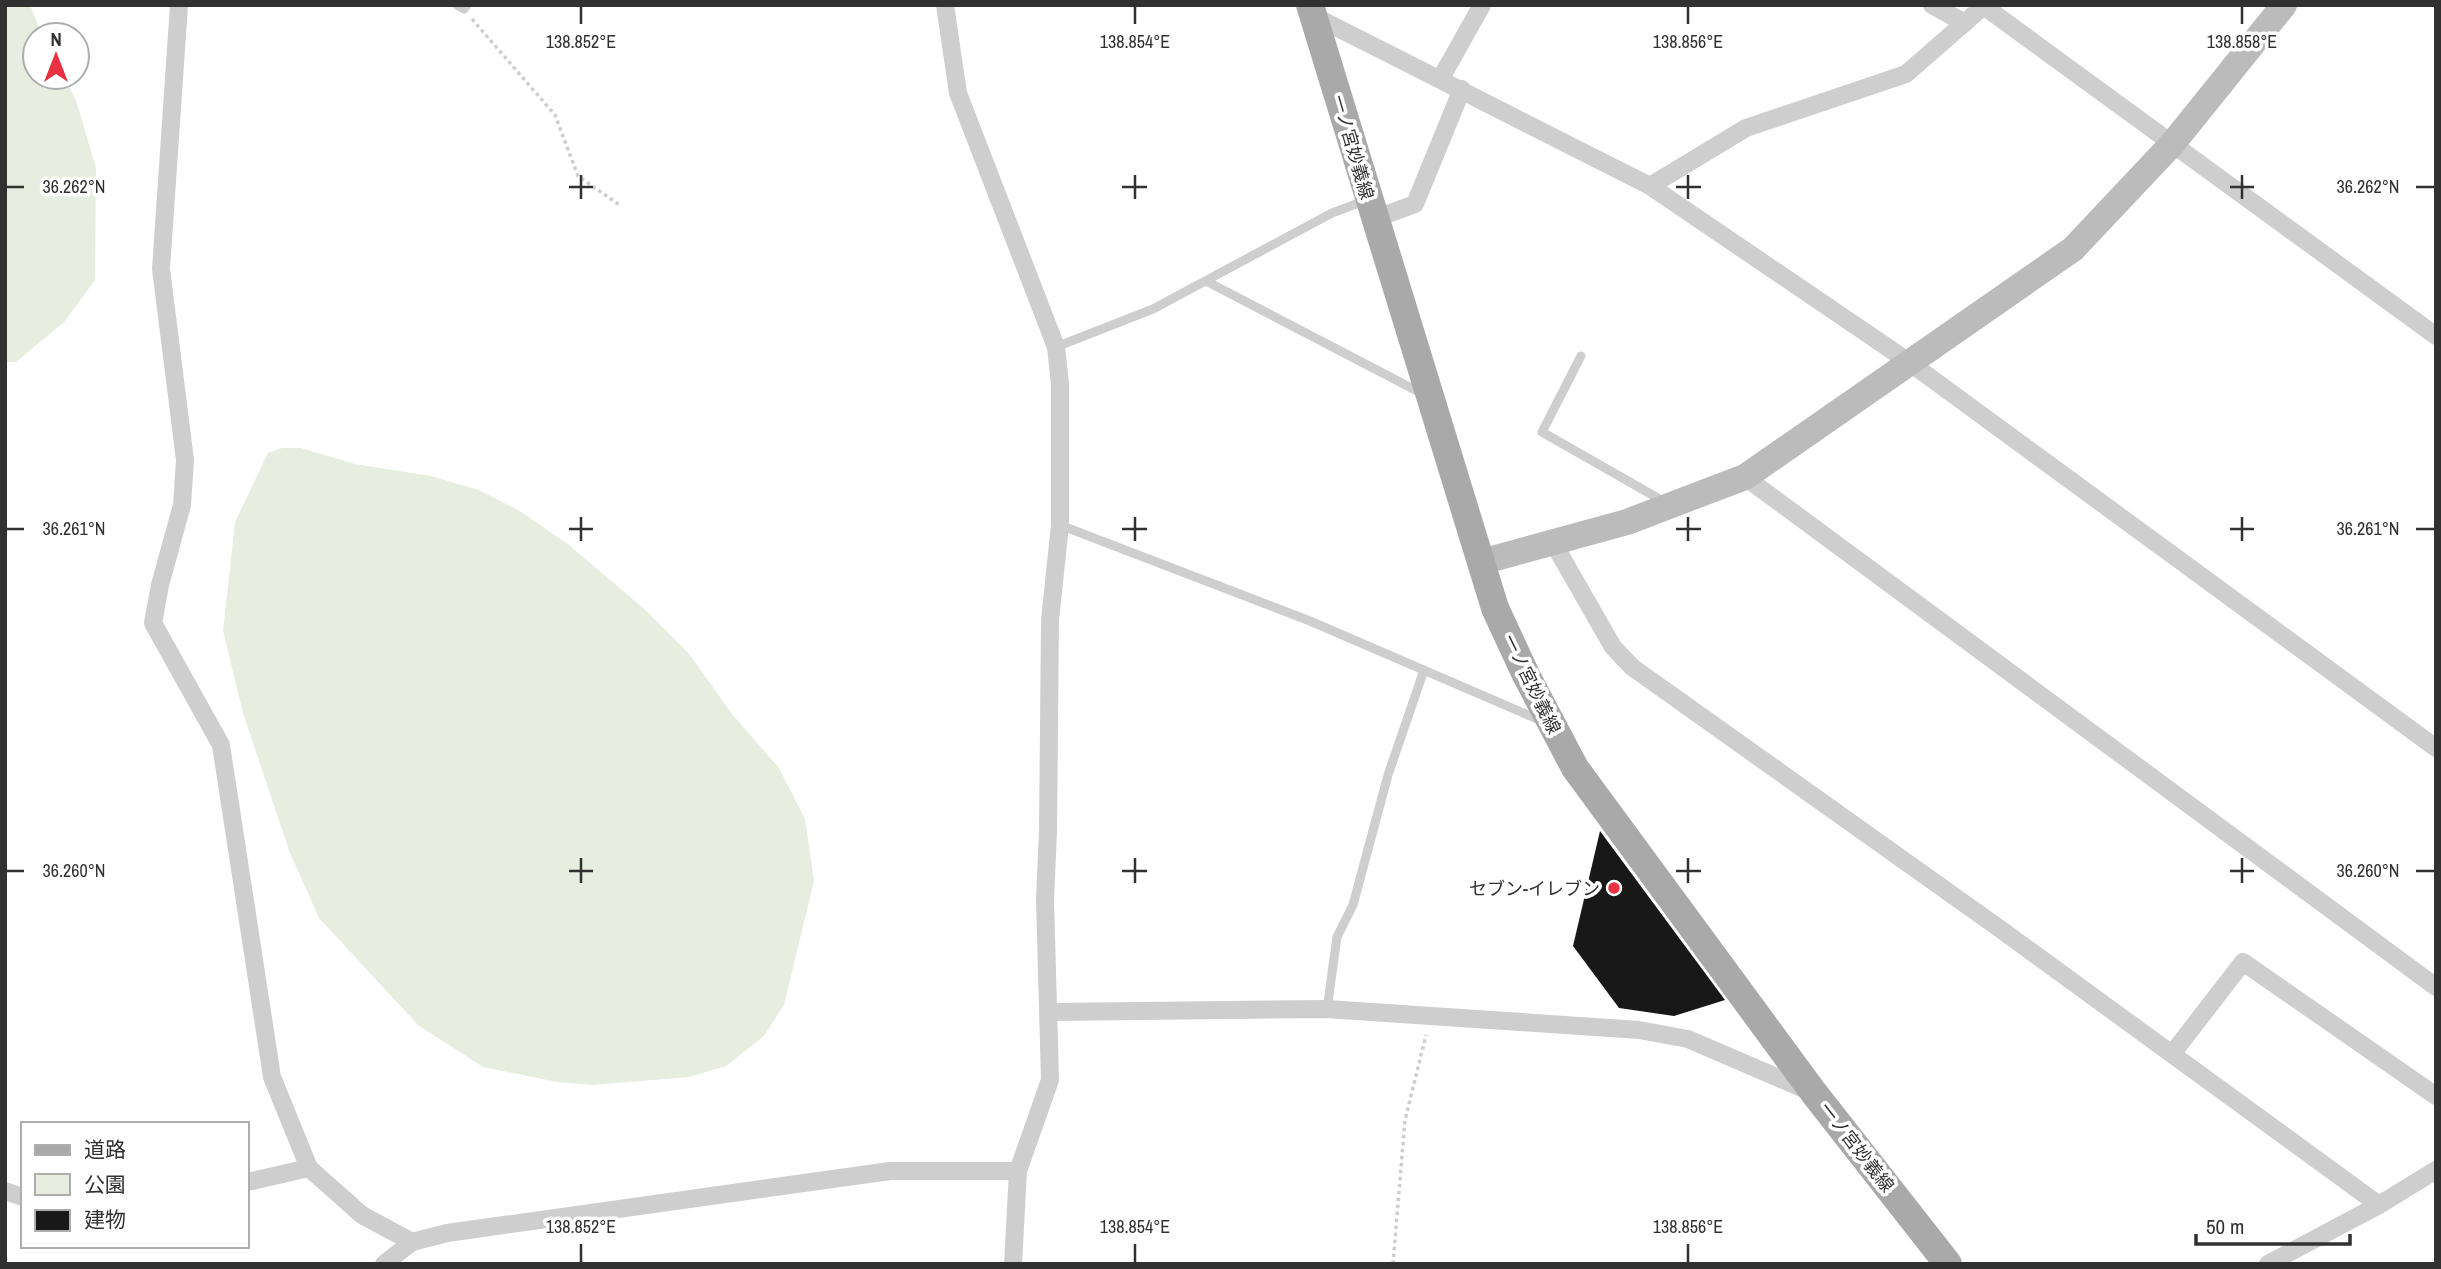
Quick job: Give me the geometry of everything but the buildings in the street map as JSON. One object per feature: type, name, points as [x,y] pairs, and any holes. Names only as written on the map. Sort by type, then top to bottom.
[{"type":"main road","name":"一ノ宮妙義線","points":[[1308,9],[1495,608],[1552,726],[1575,768],[1672,903],[1814,1093],[1948,1264]]},
{"type":"street","points":[[179,5],[160,269],[185,460],[182,505],[160,584],[153,624],[221,745],[272,1077],[309,1168],[362,1215],[412,1242]]},
{"type":"street","points":[[946,5],[958,93],[1056,347],[1060,384],[1060,525],[1050,620],[1045,899],[1050,1080],[1018,1171],[1013,1264]]},
{"type":"street","points":[[1441,78],[1482,5]]},
{"type":"street","points":[[1932,5],[1965,23]]},
{"type":"street","points":[[1481,562],[1627,522],[1745,477],[2073,248],[2173,143],[2284,5]]},
{"type":"street","points":[[1650,186],[1746,128],[1906,74],[1985,6],[2436,336]]},
{"type":"street","points":[[1308,9],[1650,186],[1909,362],[2436,748]]},
{"type":"street","points":[[1371,209],[1415,205],[1462,89]]},
{"type":"street","points":[[1745,477],[2436,987]]},
{"type":"street","points":[[1554,544],[1613,647],[1632,667],[2378,1205]]},
{"type":"street","points":[[2172,1054],[2244,962],[2436,1096]]},
{"type":"street","points":[[1049,1012],[1327,1009],[1639,1030],[1688,1039],[1814,1093]]},
{"type":"street","points":[[248,1182],[309,1168]]},
{"type":"street","points":[[2268,1264],[2378,1205],[2436,1170]]},
{"type":"street","points":[[384,1264],[412,1242],[447,1233],[890,1171],[1018,1171]]},
{"type":"lane","points":[[1056,347],[1153,309],[1332,213],[1371,209]]},
{"type":"lane","points":[[1206,281],[1428,396]]},
{"type":"lane","points":[[1581,356],[1542,432],[1669,505]]},
{"type":"lane","points":[[1060,525],[1311,621],[1552,726]]},
{"type":"lane","points":[[1327,1009],[1336,937],[1353,905],[1388,775],[1424,670]]},
{"type":"path","points":[[463,7],[555,115],[579,176],[621,206]]},
{"type":"path","points":[[1393,1264],[1405,1120],[1431,1017]]},
{"type":"green space","points":[[5,5],[30,5],[36,21],[21,21],[21,91],[71,91],[76,100],[96,168],[95,280],[65,321],[16,362],[5,362]]},
{"type":"green space","points":[[282,448],[301,448],[355,464],[431,476],[479,490],[520,511],[569,545],[642,607],[690,655],[732,714],[779,768],[805,819],[814,881],[784,1005],[764,1036],[726,1066],[689,1077],[593,1085],[557,1082],[483,1067],[418,1025],[319,918],[290,853],[243,713],[223,631],[235,522],[268,453]]},
{"type":"place","name":"セブン-イレブン","points":[[1614,888]]}]
